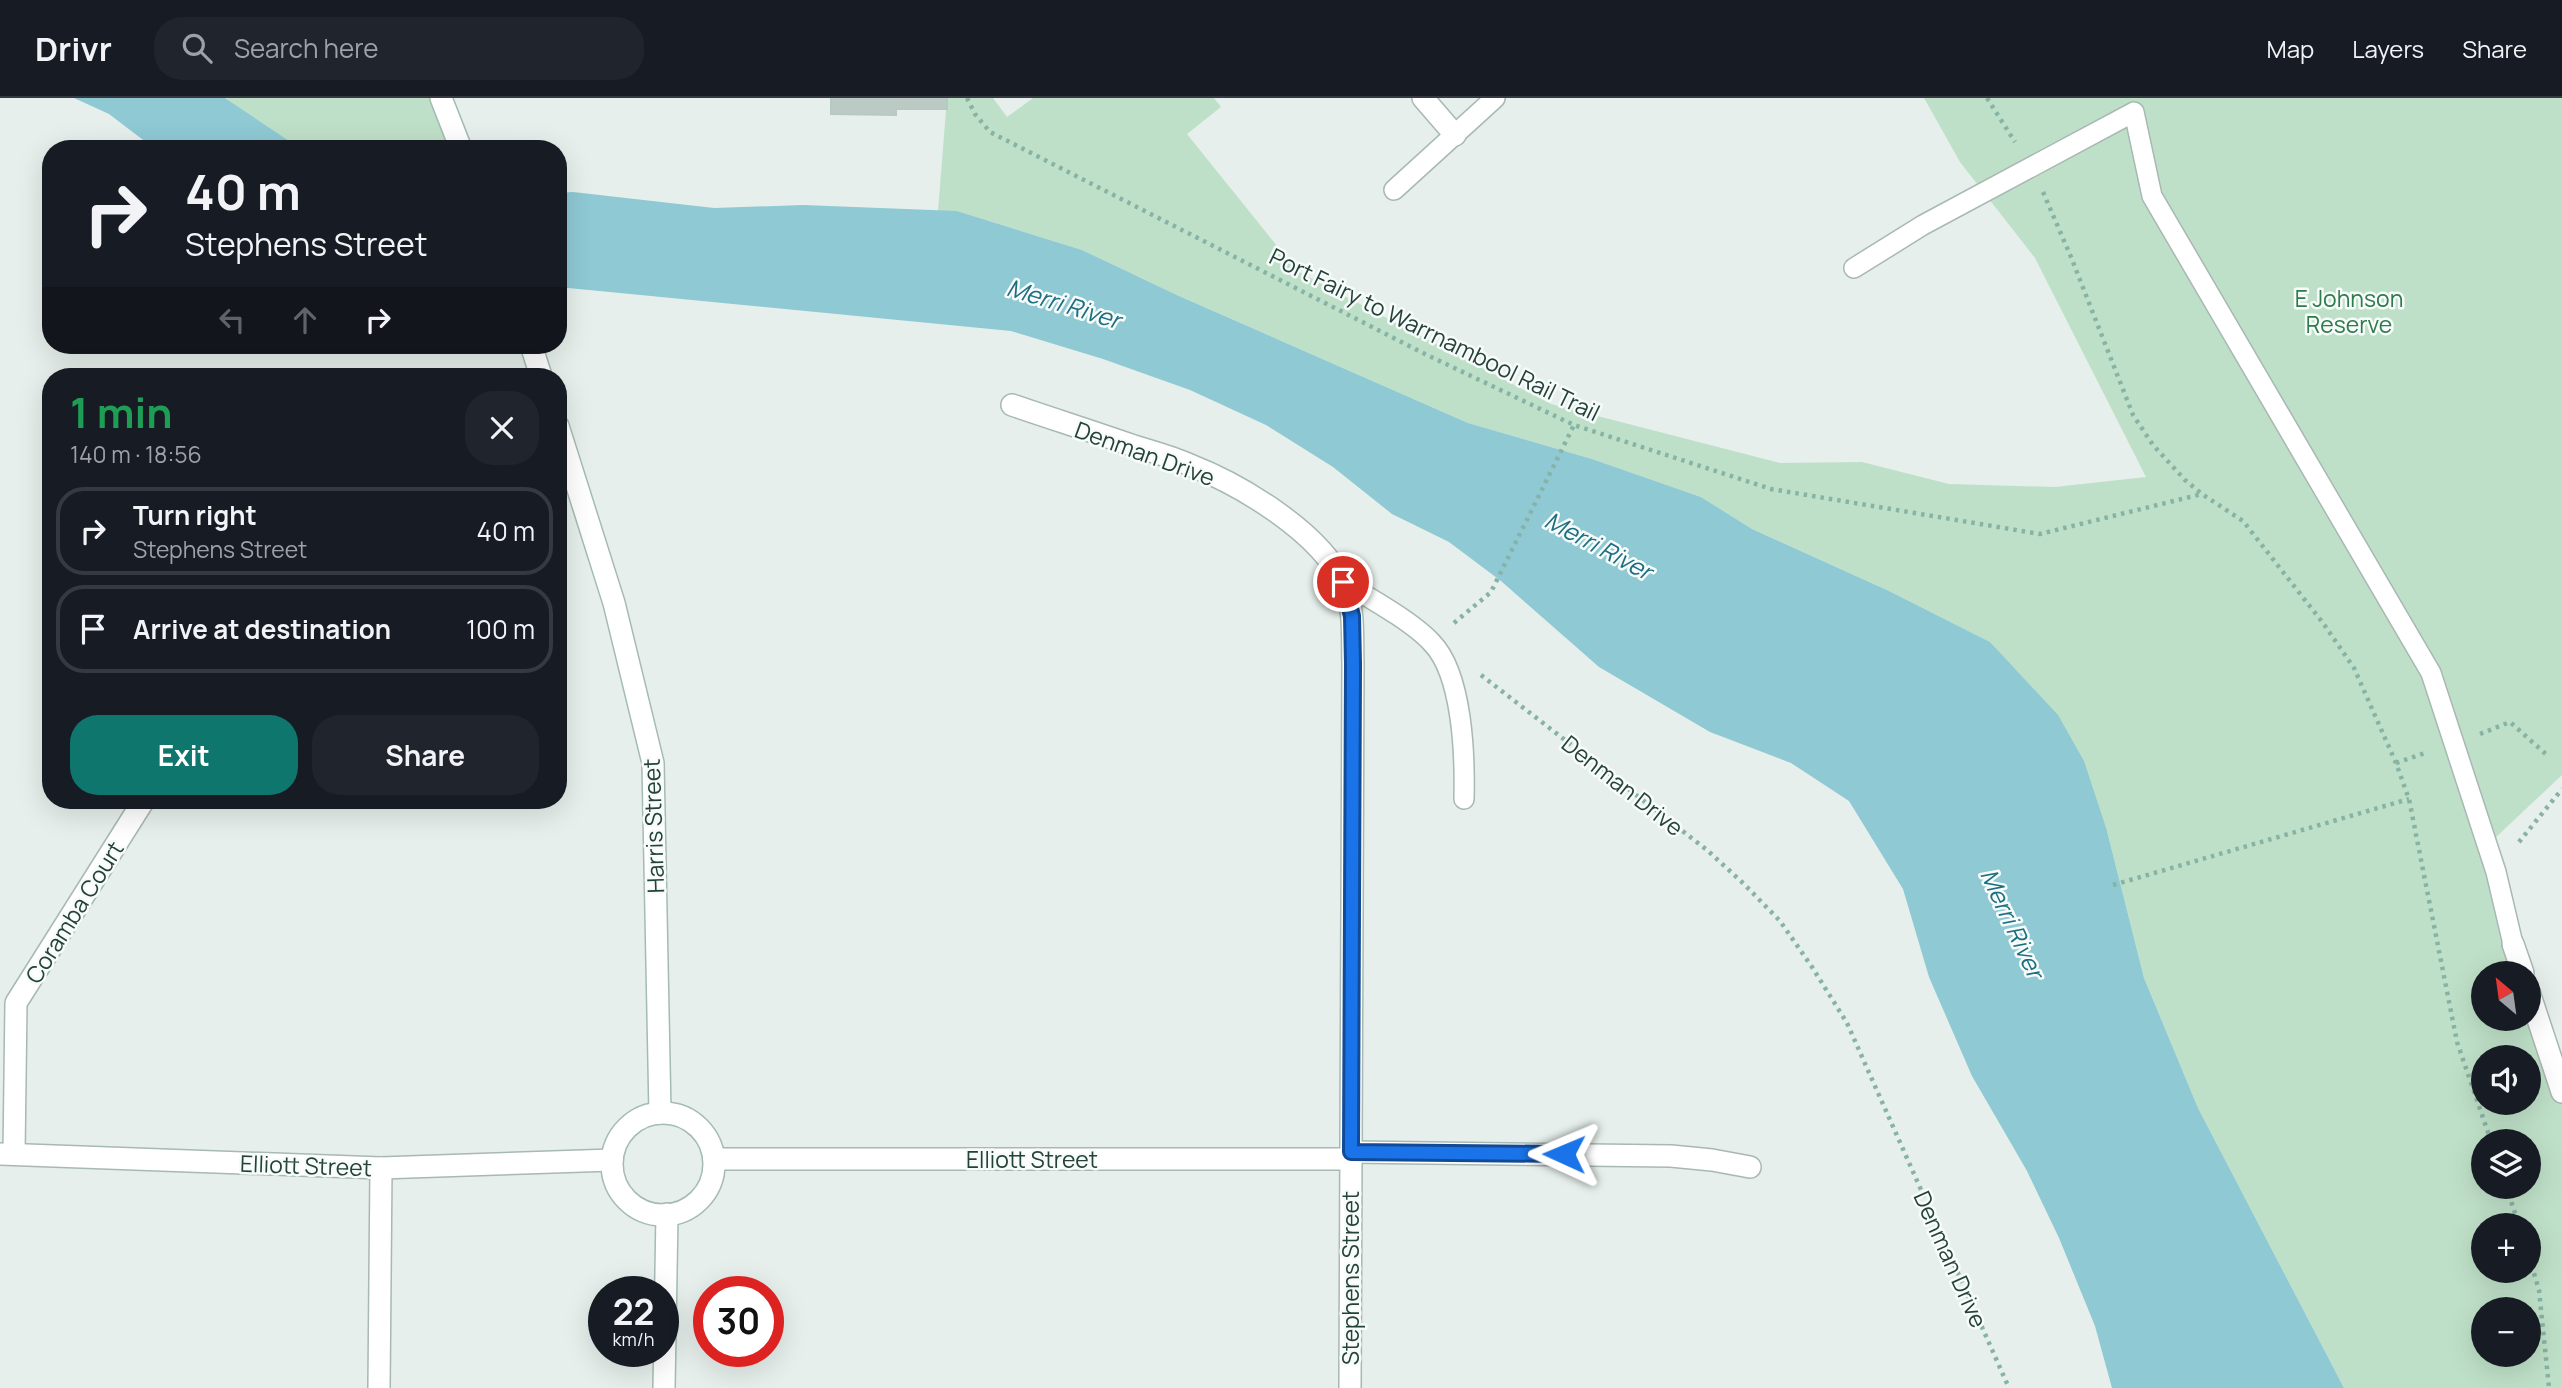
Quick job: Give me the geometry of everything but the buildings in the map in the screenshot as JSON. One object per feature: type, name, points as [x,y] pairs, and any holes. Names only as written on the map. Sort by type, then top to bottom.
[{"type":"street","points":[[441,98],[458,140]]},
{"type":"street","points":[[1423,98],[1455,135]]},
{"type":"street","name":"Denman Drive","points":[[1012,405],[1191,465],[1230,485],[1282,515],[1324,555],[1343,582]]},
{"type":"street","name":"Harris Street","points":[[567,454],[614,603],[653,763],[660,1113]]},
{"type":"street","name":"Stephens Street","points":[[1343,582],[1352,616],[1353,664],[1350,1388]]},
{"type":"street","name":"Coramba Court","points":[[7,1154],[16,1003],[138,809]]},
{"type":"street","points":[[2513,944],[2519,961]]},
{"type":"street","points":[[2541,1028],[2562,1092]]},
{"type":"street","points":[[660,1113],[683,1117],[702,1130],[714,1159],[713,1175],[696,1202],[683,1211],[667,1214],[649,1213],[634,1206],[621,1194],[614,1178],[611,1160],[615,1146],[627,1128],[645,1116],[660,1113]]},
{"type":"street","name":"Elliott Street","points":[[7,1154],[381,1168],[611,1160]]},
{"type":"street","name":"Elliott Street","points":[[714,1159],[1671,1156],[1750,1167]]},
{"type":"street","points":[[379,1388],[381,1168]]},
{"type":"street","points":[[664,1388],[667,1214]]},
{"type":"lane","points":[[1394,190],[1495,98]]},
{"type":"lane","points":[[1854,268],[1923,225],[2134,112],[2152,196],[2431,673],[2496,872],[2513,944]]},
{"type":"lane","name":"Denman Drive","points":[[1343,582],[1431,641]]},
{"type":"lane","points":[[1431,641],[1446,662],[1456,702],[1464,744],[1464,799]]},
{"type":"path","name":"Port Fairy to Warrnambool Rail Trail","points":[[967,98],[975,114],[990,132],[1425,354],[1574,425],[1771,489],[2040,534],[2202,494]]},
{"type":"path","points":[[2071,257],[2133,415],[2153,445],[2202,494],[2243,521],[2323,623],[2354,668],[2409,799],[2457,1042],[2487,1129]]},
{"type":"path","points":[[1431,641],[1491,592],[1574,425]]},
{"type":"path","name":"Denman Drive","points":[[1479,673],[1707,850],[1780,921],[1847,1023],[2009,1388]]},
{"type":"path","points":[[2496,872],[2562,789]]},
{"type":"path","points":[[2113,885],[2409,799]]},
{"type":"path","points":[[2537,1283],[2549,1388]]},
{"type":"green space","points":[[225,98],[441,98],[457,140],[286,140]]},
{"type":"green space","name":"E Johnson Reserve","points":[[947,98],[993,98],[1007,117],[1033,98],[1214,98],[1221,107],[1187,134],[1297,271],[1551,404],[1780,463],[1862,462],[1949,484],[2055,487],[2146,477],[2035,258],[1960,162],[1924,98],[2562,98],[2562,775],[2494,839],[2520,961],[2471,961],[2471,1031],[2535,1031],[2562,1092],[2562,1388],[2344,1388],[2198,1108],[2144,978],[2107,831],[2023,679],[1990,642],[1889,591],[1752,529],[1701,497],[1592,459],[1468,423],[1179,296],[1082,250],[957,211],[938,211]]},
{"type":"water","points":[[74,98],[225,98],[288,140],[143,140],[109,114]]},
{"type":"water","name":"Merri River","points":[[567,192],[714,208],[803,205],[957,211],[1082,250],[1179,296],[1468,423],[1592,459],[1701,497],[1752,529],[1889,591],[1990,642],[2058,715],[2084,761],[2107,831],[2144,978],[2198,1108],[2344,1388],[2112,1388],[2095,1326],[2059,1238],[2027,1171],[1972,1076],[1929,977],[1903,889],[1849,801],[1791,763],[1710,732],[1599,667],[1501,581],[1449,542],[1392,514],[1333,467],[1266,425],[1190,390],[1103,359],[1011,331],[567,288]]},
{"type":"route","points":[[1343,582],[1352,616],[1353,664],[1351,1152],[1564,1154]]}]
